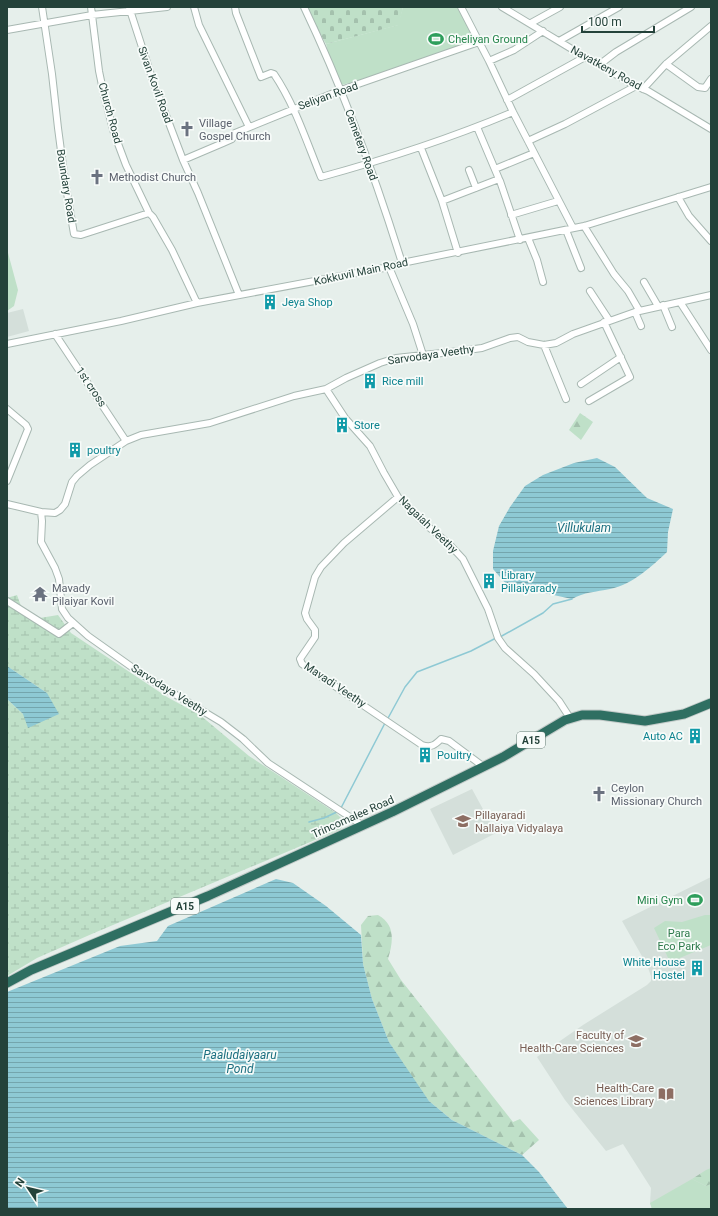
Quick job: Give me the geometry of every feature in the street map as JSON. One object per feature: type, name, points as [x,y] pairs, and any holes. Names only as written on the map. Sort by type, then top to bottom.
[{"type":"highway","name":"Trincomalee Road","points":[[7,983],[31,970],[208,896],[392,812],[484,767],[570,718],[582,715],[600,715],[645,721],[684,714],[711,702]]},
{"type":"street","name":"Boundary Road","points":[[42,7],[65,181],[74,234],[81,235],[149,213]]},
{"type":"street","name":"Church Road","points":[[91,7],[99,71],[114,133],[126,165],[149,213]]},
{"type":"street","points":[[7,30],[129,9],[168,7]]},
{"type":"street","points":[[194,7],[199,24],[249,126]]},
{"type":"street","points":[[235,7],[249,49],[261,77],[274,74],[292,109],[321,177],[421,148],[513,112]]},
{"type":"street","name":"Cemetery Road","points":[[304,7],[341,90],[391,227],[402,263]]},
{"type":"street","points":[[461,7],[558,200],[570,229],[581,268]]},
{"type":"street","name":"Navatkeny Road","points":[[502,7],[531,23],[585,57],[644,89],[711,129]]},
{"type":"street","points":[[531,23],[546,10],[560,7]]},
{"type":"street","points":[[559,41],[619,7]]},
{"type":"street","points":[[600,65],[616,52],[691,7]]},
{"type":"street","name":"Sivan Kovil Road","points":[[129,9],[183,160],[198,193],[239,295]]},
{"type":"street","points":[[644,89],[666,64],[711,26]]},
{"type":"street","points":[[489,61],[514,50],[543,31]]},
{"type":"street","name":"Seliyan Road","points":[[183,160],[232,139],[235,133],[249,126],[341,90],[479,42]]},
{"type":"street","points":[[507,100],[585,57]]},
{"type":"street","points":[[666,64],[698,87],[705,88],[711,79]]},
{"type":"street","points":[[528,141],[565,124],[636,86]]},
{"type":"street","points":[[477,127],[500,181],[520,240]]},
{"type":"street","points":[[421,148],[442,201],[458,253]]},
{"type":"street","points":[[495,169],[534,153]]},
{"type":"street","points":[[469,170],[476,188]]},
{"type":"street","points":[[442,201],[498,179]]},
{"type":"street","name":"Kokkuvil Main Road","points":[[7,344],[122,321],[197,303],[389,267],[402,263],[458,253],[584,226],[711,187]]},
{"type":"street","points":[[678,197],[690,216],[711,241]]},
{"type":"street","points":[[511,215],[558,200]]},
{"type":"street","points":[[149,213],[153,217],[172,250],[197,303]]},
{"type":"street","points":[[584,226],[614,274],[628,291],[637,311],[641,326]]},
{"type":"street","points":[[528,238],[537,260],[543,282]]},
{"type":"street","points":[[389,267],[413,324],[423,355]]},
{"type":"street","points":[[644,282],[672,327]]},
{"type":"street","points":[[589,401],[630,377],[606,321],[590,291]]},
{"type":"street","points":[[566,399],[544,346],[556,343],[573,334],[606,321],[637,311],[711,295]]},
{"type":"street","points":[[680,302],[711,350]]},
{"type":"street","name":"1st cross","points":[[56,334],[126,441]]},
{"type":"street","name":"Sarvodaya Veethy","points":[[7,504],[41,512],[55,513],[65,504],[72,482],[77,476],[90,465],[126,441],[141,435],[210,423],[294,396],[326,389],[346,378],[380,363],[396,358],[482,348],[518,337],[528,342],[544,346]]},
{"type":"street","points":[[581,384],[621,357]]},
{"type":"street","name":"Nagaiah Veethy","points":[[326,389],[345,418],[370,446],[398,497],[425,524],[449,544],[463,560],[488,610],[498,638],[505,648],[534,674],[558,701],[570,718]]},
{"type":"street","points":[[7,409],[26,425],[28,429],[7,481]]},
{"type":"street","name":"Mavadi Veethy","points":[[398,497],[344,543],[321,567],[315,577],[305,613],[307,619],[315,630],[315,637],[300,659],[302,664],[422,745],[428,747],[434,745],[441,739],[449,741],[484,767]]},
{"type":"street","name":"Sarvodaya Veethy","points":[[41,512],[41,542],[55,568],[59,579],[62,609],[73,623],[88,636],[143,675],[222,722],[243,739],[268,763],[362,825]]},
{"type":"street","points":[[7,601],[59,634],[73,623]]},
{"type":"shaded area","points":[[23,309],[29,331],[7,337],[7,313]]},
{"type":"shaded area","name":"Pillayaradi Nallaiya Vidyalaya","points":[[472,789],[496,833],[453,855],[430,809]]},
{"type":"shaded area","name":"Faculty of Health-Care Sciences","points":[[711,877],[711,1209],[652,1209],[650,1203],[651,1188],[623,1144],[606,1151],[565,1100],[537,1057],[651,981],[651,976],[647,965],[622,921]]},
{"type":"green space","points":[[305,7],[403,7],[399,25],[326,44]]},
{"type":"green space","points":[[403,7],[457,7],[472,34],[468,44],[409,68],[337,86],[326,44],[398,25]]},
{"type":"green space","points":[[7,249],[18,290],[14,306],[7,311]]},
{"type":"green space","points":[[580,413],[593,422],[581,440],[569,430]]},
{"type":"green space","points":[[17,595],[25,617],[34,619],[58,615],[71,633],[167,697],[200,715],[249,756],[336,813],[344,821],[341,829],[37,958],[7,976],[7,699],[23,714],[47,693],[7,666],[7,598]]},
{"type":"green space","points":[[378,915],[388,924],[392,934],[388,959],[401,980],[513,1122],[520,1119],[539,1140],[522,1155],[452,1120],[429,1101],[413,1080],[389,1042],[372,999],[363,964],[361,925],[368,916]]},
{"type":"green space","name":"Para Eco Park","points":[[705,915],[711,915],[711,945],[670,962],[654,928],[665,921],[682,922]]},
{"type":"green space","points":[[711,1168],[711,1184],[706,1186],[692,1179],[706,1170]]},
{"type":"green space","points":[[692,1179],[706,1186],[711,1184],[711,1209],[652,1209],[650,1203]]},
{"type":"water","name":"Villukulam","points":[[597,458],[615,467],[647,498],[673,509],[668,532],[667,552],[641,574],[626,584],[572,599],[507,585],[493,569],[493,551],[499,526],[510,507],[525,486],[543,475],[574,463]]},
{"type":"water","points":[[7,666],[47,693],[59,714],[28,728],[23,714],[7,699]]},
{"type":"water","name":"Paaludaiyaaru Pond","points":[[276,879],[293,883],[326,906],[361,935],[363,964],[372,999],[389,1042],[429,1101],[452,1120],[522,1155],[539,1172],[568,1209],[7,1209],[7,992],[120,946],[157,941],[168,926]]},
{"type":"waterway","points":[[500,637],[543,613],[553,604],[572,599]]},
{"type":"waterway","points":[[387,720],[405,687],[417,672],[471,651],[496,638]]},
{"type":"waterway","points":[[341,808],[385,723]]},
{"type":"waterway","points":[[309,822],[324,818],[339,811]]},
{"type":"place","name":"Cheliyan Ground","points":[[436,39]]},
{"type":"place","name":"Village Gospel Church","points":[[187,129]]},
{"type":"place","name":"Methodist Church","points":[[97,177]]},
{"type":"place","name":"Jeya Shop","points":[[270,302]]},
{"type":"place","name":"Rice mill","points":[[370,381]]},
{"type":"place","name":"Store","points":[[342,425]]},
{"type":"place","name":"poultry","points":[[75,450]]},
{"type":"place","name":"Library Pillaiyarady","points":[[489,581]]},
{"type":"place","name":"Mavady Pilaiyar Kovil","points":[[40,594]]},
{"type":"place","name":"Auto AC","points":[[695,736]]},
{"type":"place","name":"Poultry","points":[[425,755]]},
{"type":"place","name":"Ceylon Missionary Church","points":[[599,794]]},
{"type":"place","name":"Pillayaradi Nallaiya Vidyalaya","points":[[463,821]]},
{"type":"place","name":"Mini Gym","points":[[695,900]]},
{"type":"place","name":"White House Hostel","points":[[697,968]]},
{"type":"place","name":"Faculty of Health-Care Sciences","points":[[636,1041]]},
{"type":"place","name":"Health-Care Sciences Library","points":[[666,1094]]}]
